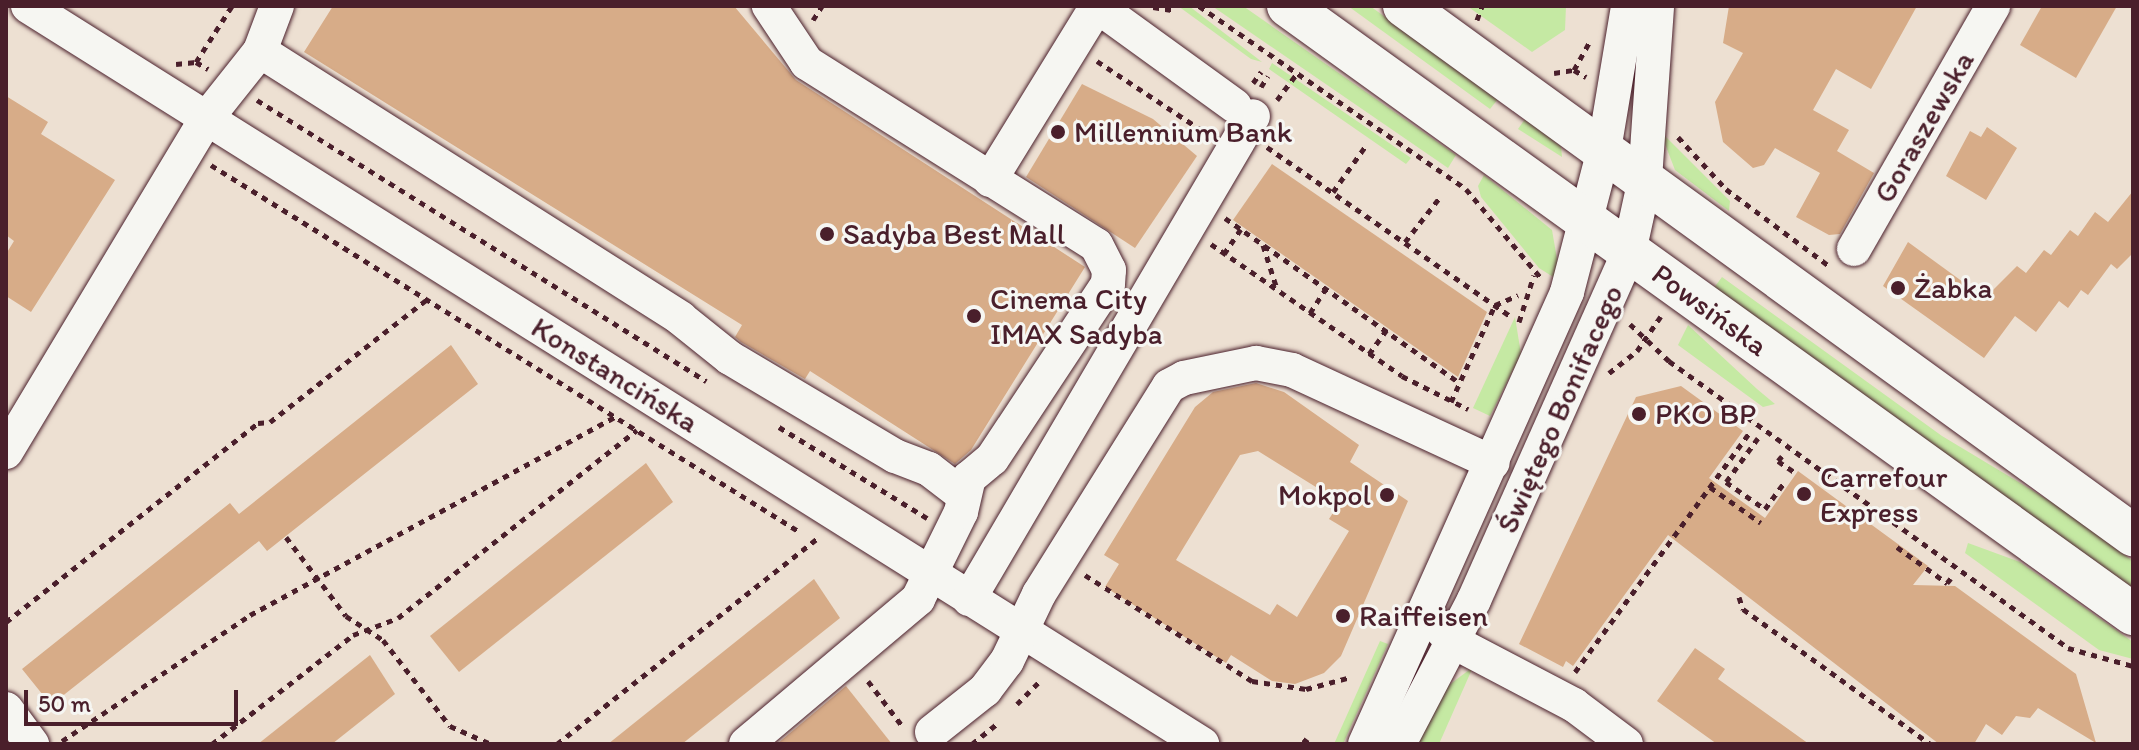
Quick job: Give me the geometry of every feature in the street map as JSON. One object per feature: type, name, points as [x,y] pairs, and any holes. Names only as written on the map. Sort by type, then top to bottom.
[{"type":"main road","name":"Powsińska","points":[[1288,6],[2133,614]]},
{"type":"main road","points":[[1404,6],[2133,535]]},
{"type":"street","name":"Konstancińska","points":[[28,6],[206,119],[824,527],[928,573],[969,599],[1013,646],[1202,744]]},
{"type":"street","points":[[6,452],[186,150],[232,84],[260,51],[277,6]]},
{"type":"street","points":[[746,744],[894,626],[918,599],[928,573],[951,532],[969,478],[992,459],[1108,284],[1105,257],[1096,245],[807,63],[769,6]]},
{"type":"street","points":[[969,599],[1194,215],[1244,118],[1097,6],[990,180]]},
{"type":"street","name":"Świętego Bonifacego","points":[[1365,744],[1430,605],[1567,292],[1604,150],[1628,6]]},
{"type":"street","name":"Świętego Bonifacego","points":[[1399,744],[1452,641],[1629,252],[1645,179],[1657,6]]},
{"type":"street","name":"Goraszewska","points":[[1854,249],[1993,6]]},
{"type":"street","points":[[260,51],[680,318],[730,358],[895,456],[929,469]]},
{"type":"street","points":[[932,732],[985,690],[1059,563],[1169,386],[1202,373],[1256,363],[1292,370],[1493,463]]},
{"type":"street","points":[[805,378],[900,437],[929,469],[964,496]]},
{"type":"street","points":[[1430,605],[1433,620],[1452,641],[1574,705],[1626,744]]},
{"type":"street","points":[[6,709],[32,744]]},
{"type":"path","points":[[196,62],[232,6]]},
{"type":"path","points":[[1148,6],[1172,10]]},
{"type":"path","points":[[1199,6],[1466,189],[1546,281]]},
{"type":"path","points":[[1477,21],[1482,6]]},
{"type":"path","points":[[165,76],[173,64],[196,62],[721,391]]},
{"type":"path","points":[[1546,79],[1574,70],[1592,81]]},
{"type":"path","points":[[1244,118],[1333,192],[1509,315]]},
{"type":"path","points":[[1672,133],[1726,189],[1829,266],[1840,268],[1854,249]]},
{"type":"path","points":[[1333,192],[1367,144]]},
{"type":"path","points":[[186,150],[637,430],[824,527]]},
{"type":"path","points":[[1405,242],[1441,196]]},
{"type":"path","points":[[1194,215],[1241,229],[1460,383]]},
{"type":"path","points":[[1194,215],[1224,254],[1369,354],[1468,409]]},
{"type":"path","points":[[1224,254],[1241,229]]},
{"type":"path","points":[[1262,244],[1277,290]]},
{"type":"path","points":[[1310,313],[1327,287]]},
{"type":"path","points":[[1447,411],[1495,305],[1518,295]]},
{"type":"path","points":[[6,622],[258,423],[270,422],[426,300]]},
{"type":"path","points":[[1646,338],[1667,308]]},
{"type":"path","points":[[1621,320],[2068,648],[2133,666]]},
{"type":"path","points":[[1369,354],[1387,329]]},
{"type":"path","points":[[58,744],[315,578],[616,417]]},
{"type":"path","points":[[775,424],[951,532]]},
{"type":"path","points":[[212,744],[367,630],[398,618],[637,430]]},
{"type":"path","points":[[1572,676],[1750,432]]},
{"type":"path","points":[[1758,438],[1726,482],[1765,509],[1783,484]]},
{"type":"path","points":[[1782,456],[1778,461],[1797,474]]},
{"type":"path","points":[[557,744],[824,527],[855,474]]},
{"type":"path","points":[[1710,487],[1761,523]]},
{"type":"path","points":[[824,527],[828,549]]},
{"type":"path","points":[[286,537],[346,616],[383,640],[450,726],[491,744]]},
{"type":"path","points":[[1897,547],[1947,583],[1951,578]]},
{"type":"path","points":[[1059,563],[1252,681],[1306,689],[1351,677]]},
{"type":"path","points":[[1739,597],[1743,609],[1930,744]]},
{"type":"path","points":[[1013,646],[1051,690]]},
{"type":"path","points":[[1812,658],[1818,649]]},
{"type":"path","points":[[883,701],[893,715]]},
{"type":"path","points":[[972,744],[993,728]]},
{"type":"path","points":[[1303,739],[1310,744]]},
{"type":"green space","points":[[1178,6],[1189,6],[1262,62],[1251,59]]},
{"type":"green space","points":[[1212,6],[1243,6],[1456,155],[1448,168]]},
{"type":"green space","points":[[1348,6],[1370,6],[1498,99],[1490,109]]},
{"type":"green space","points":[[1467,6],[1566,6],[1565,30],[1532,52]]},
{"type":"green space","points":[[1272,63],[1411,158],[1406,164],[1269,69]]},
{"type":"green space","points":[[1525,119],[1561,146],[1562,157],[1518,129]]},
{"type":"green space","points":[[1660,131],[1730,201],[1729,211],[1675,170]]},
{"type":"green space","points":[[1484,175],[1552,230],[1561,282],[1539,268],[1481,197],[1478,186]]},
{"type":"green space","points":[[1722,277],[1942,436],[2055,504],[2133,561],[2133,588],[1713,289]]},
{"type":"green space","points":[[1515,317],[1521,354],[1490,416],[1473,408]]},
{"type":"green space","points":[[1688,325],[1775,404],[1763,407],[1678,345]]},
{"type":"green space","points":[[1968,543],[2020,562],[2133,642],[2133,659],[2099,650],[1965,553]]},
{"type":"green space","points":[[1380,641],[1388,644],[1343,744],[1334,744]]},
{"type":"green space","points":[[1473,667],[1439,744],[1414,744],[1445,688]]},
{"type":"building","name":"Sadyba Best Mall","points":[[333,6],[734,6],[796,80],[1085,267],[971,450],[955,464],[810,371],[805,379],[741,342],[735,337],[742,325],[304,52]]},
{"type":"building","points":[[1729,6],[1917,6],[1871,89],[1836,69],[1813,110],[1849,130],[1837,151],[1874,173],[1840,234],[1829,235],[1796,217],[1820,173],[1775,148],[1764,165],[1753,168],[1723,142],[1715,102],[1743,53],[1723,43]]},
{"type":"building","points":[[2042,6],[2117,6],[2076,78],[2020,45]]},
{"type":"building","points":[[1082,84],[1153,119],[1197,156],[1135,248],[1026,177]]},
{"type":"building","points":[[6,96],[48,122],[41,134],[115,180],[31,312],[6,296],[6,254],[14,241],[6,235]]},
{"type":"building","points":[[1987,127],[2017,148],[1986,200],[1946,176],[1970,131],[1981,137]]},
{"type":"building","points":[[1272,164],[1487,312],[1458,377],[1233,220]]},
{"type":"building","points":[[2133,191],[2133,253],[2117,269],[2111,264],[2088,295],[2081,290],[2068,308],[2059,301],[2036,332],[2015,316],[1984,358],[1883,286],[1908,242],[1985,298],[2017,266],[2026,273],[2044,250],[2051,255],[2070,230],[2078,236],[2095,212],[2108,222]]},
{"type":"building","points":[[451,345],[478,384],[267,551],[259,541],[51,705],[22,669],[230,503],[239,514]]},
{"type":"building","points":[[1256,383],[1284,392],[1359,445],[1350,462],[1408,501],[1341,656],[1324,673],[1295,684],[1272,681],[1231,655],[1226,663],[1105,587],[1119,564],[1104,555],[1195,407],[1213,392]],"holes":[[[1258,451],[1340,502],[1329,519],[1349,531],[1297,617],[1277,604],[1270,615],[1176,560],[1240,455]]]},
{"type":"building","points":[[1681,386],[1743,431],[1709,478],[1765,518],[1798,471],[1928,566],[1913,585],[1955,586],[2076,674],[2096,743],[2038,708],[2030,718],[2016,716],[2002,735],[1986,724],[1974,744],[1939,744],[1668,535],[1573,666],[1566,661],[1563,667],[1519,644],[1636,397]]},
{"type":"building","points":[[646,463],[673,502],[459,672],[430,636]]},
{"type":"building","points":[[814,579],[840,618],[682,744],[608,744]]},
{"type":"building","points":[[1695,648],[1725,669],[1718,679],[1809,744],[1717,744],[1657,701]]},
{"type":"building","points":[[370,655],[395,694],[332,744],[258,744]]},
{"type":"building","points":[[846,686],[892,744],[777,744]]},
{"type":"place","name":"Millennium Bank","points":[[1058,132]]},
{"type":"place","name":"Sadyba Best Mall","points":[[827,234]]},
{"type":"place","name":"Żabka","points":[[1898,288]]},
{"type":"place","name":"Cinema City IMAX Sadyba","points":[[974,316]]},
{"type":"place","name":"PKO BP","points":[[1639,414]]},
{"type":"place","name":"Carrefour Express","points":[[1804,494]]},
{"type":"place","name":"Mokpol","points":[[1387,495]]},
{"type":"place","name":"Raiffeisen","points":[[1343,616]]}]
